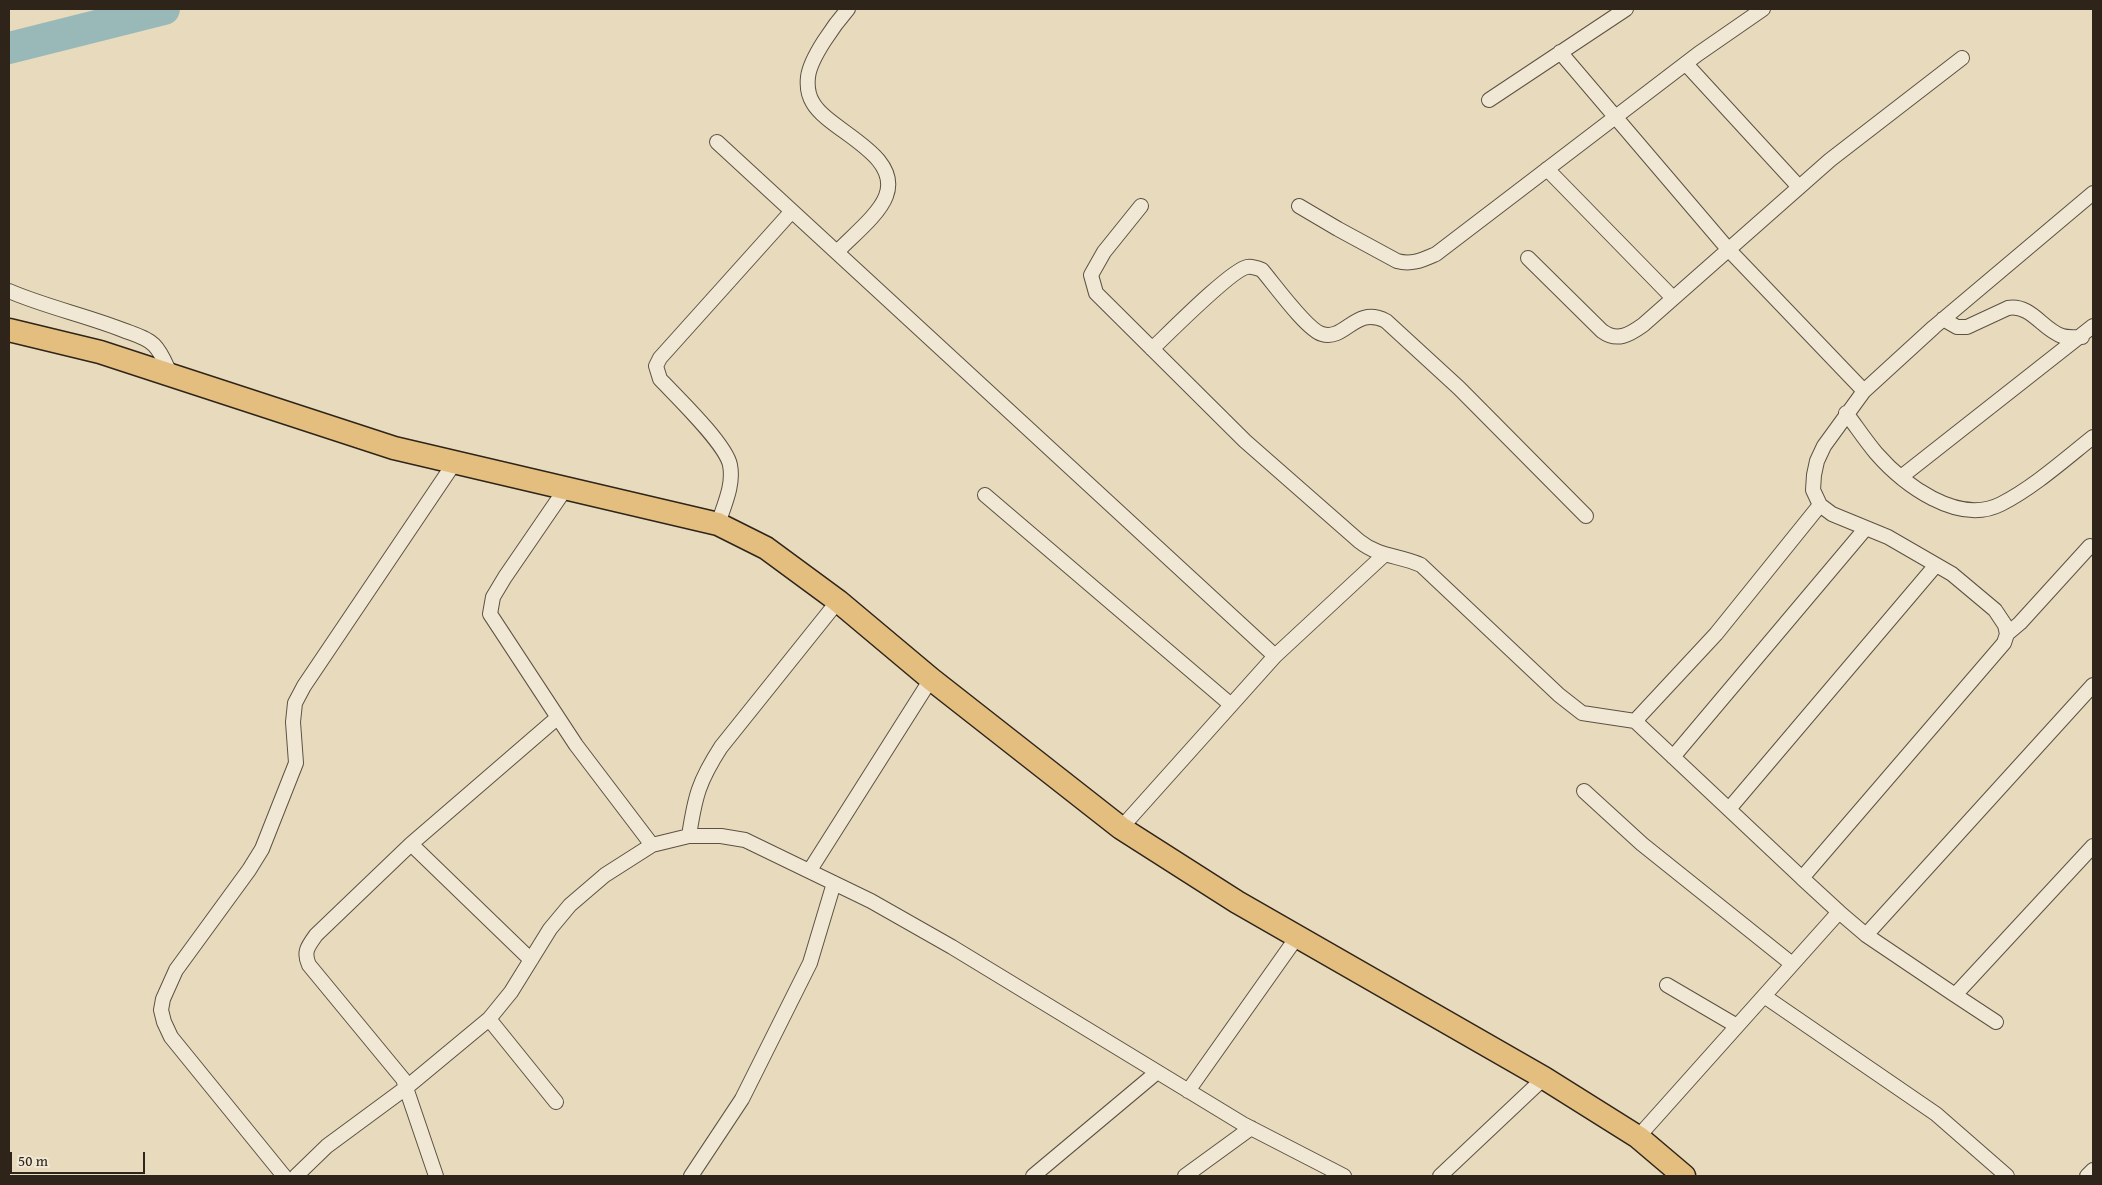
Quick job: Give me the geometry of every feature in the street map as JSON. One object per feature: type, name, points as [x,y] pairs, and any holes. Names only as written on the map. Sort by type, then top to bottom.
[{"type":"main road","points":[[9,330],[100,352],[394,448],[718,524],[766,548],[838,601],[931,679],[1121,828],[1237,902],[1544,1078],[1638,1138],[1684,1176]]},
{"type":"street","points":[[836,252],[878,209],[887,195],[888,182],[884,169],[873,154],[813,104],[808,90],[808,75],[818,53],[834,26],[848,9]]},
{"type":"street","points":[[1488,100],[1626,9]]},
{"type":"street","points":[[1300,206],[1397,261],[1415,263],[1436,254],[1686,64],[1763,9]]},
{"type":"street","points":[[1560,52],[1728,249],[1864,391]]},
{"type":"street","points":[[1528,258],[1602,331],[1609,336],[1622,337],[1629,334],[1830,160],[1962,58]]},
{"type":"street","points":[[1686,64],[1799,187]]},
{"type":"street","points":[[717,142],[1275,656]]},
{"type":"street","points":[[1547,169],[1672,298]]},
{"type":"street","points":[[1802,878],[2004,643],[2007,634],[2005,625],[1995,610],[1952,574],[1888,537],[1832,514],[1820,505],[1813,490],[1817,461],[1824,446],[1846,413],[1864,391],[1943,319],[2093,193]]},
{"type":"street","points":[[1141,206],[1104,252],[1091,275],[1096,293],[1245,441],[1370,550],[1384,556],[1404,558],[1421,565],[1559,695],[1582,713],[1635,721],[1802,878],[1866,935],[1996,1022]]},
{"type":"street","points":[[718,524],[731,486],[730,464],[721,447],[660,379],[656,366],[660,358],[792,211]]},
{"type":"street","points":[[1152,349],[1232,276],[1246,267],[1255,267],[1262,270],[1308,325],[1321,334],[1337,333],[1359,318],[1369,316],[1378,317],[1386,321],[1459,388],[1586,516]]},
{"type":"street","points":[[9,291],[33,301],[97,320],[154,344],[171,375]]},
{"type":"street","points":[[1943,319],[1957,327],[1967,327],[2016,306],[2027,311],[2051,330],[2063,336],[2093,338]]},
{"type":"street","points":[[1901,477],[2093,326]]},
{"type":"street","points":[[1846,413],[1876,453],[1901,477],[1931,498],[1956,508],[1979,510],[2000,505],[2022,491],[2093,438]]},
{"type":"street","points":[[284,1176],[171,1038],[161,1010],[163,999],[176,970],[249,870],[262,849],[296,763],[293,722],[295,703],[304,686],[455,462]]},
{"type":"street","points":[[566,488],[504,577],[490,605],[490,614],[576,746],[652,845]]},
{"type":"street","points":[[985,495],[1230,704]]},
{"type":"street","points":[[1635,721],[1716,634],[1820,505]]},
{"type":"street","points":[[1673,757],[1866,528]]},
{"type":"street","points":[[2007,634],[2020,623],[2090,546]]},
{"type":"street","points":[[1121,828],[1230,704],[1275,656],[1384,556]]},
{"type":"street","points":[[1729,809],[1936,565]]},
{"type":"street","points":[[689,836],[698,786],[708,768],[721,748],[838,601]]},
{"type":"street","points":[[810,870],[931,679]]},
{"type":"street","points":[[1866,935],[2093,685]]},
{"type":"street","points":[[436,1176],[407,1087],[398,1071],[309,965],[306,950],[316,935],[411,844],[558,718]]},
{"type":"street","points":[[1584,791],[1642,844],[1792,964]]},
{"type":"street","points":[[296,1176],[327,1146],[407,1087],[489,1018],[511,992],[550,929],[570,905],[605,875],[652,845],[689,836],[721,836],[745,840],[871,901],[944,943],[1188,1092],[1251,1128],[1344,1176]]},
{"type":"street","points":[[411,844],[531,960]]},
{"type":"street","points":[[1955,995],[2093,846]]},
{"type":"street","points":[[691,1176],[742,1099],[810,963],[834,883]]},
{"type":"street","points":[[1638,1138],[1839,912]]},
{"type":"street","points":[[1188,1092],[1297,937]]},
{"type":"street","points":[[1667,985],[1737,1026]]},
{"type":"street","points":[[1764,996],[1936,1114],[2007,1176]]},
{"type":"street","points":[[489,1018],[556,1102]]},
{"type":"street","points":[[1033,1176],[1156,1073]]},
{"type":"street","points":[[1440,1176],[1544,1078]]},
{"type":"street","points":[[1185,1176],[1251,1128]]},
{"type":"street","points":[[2087,1176],[2093,1170]]},
{"type":"waterway","points":[[9,48],[164,9]]}]
